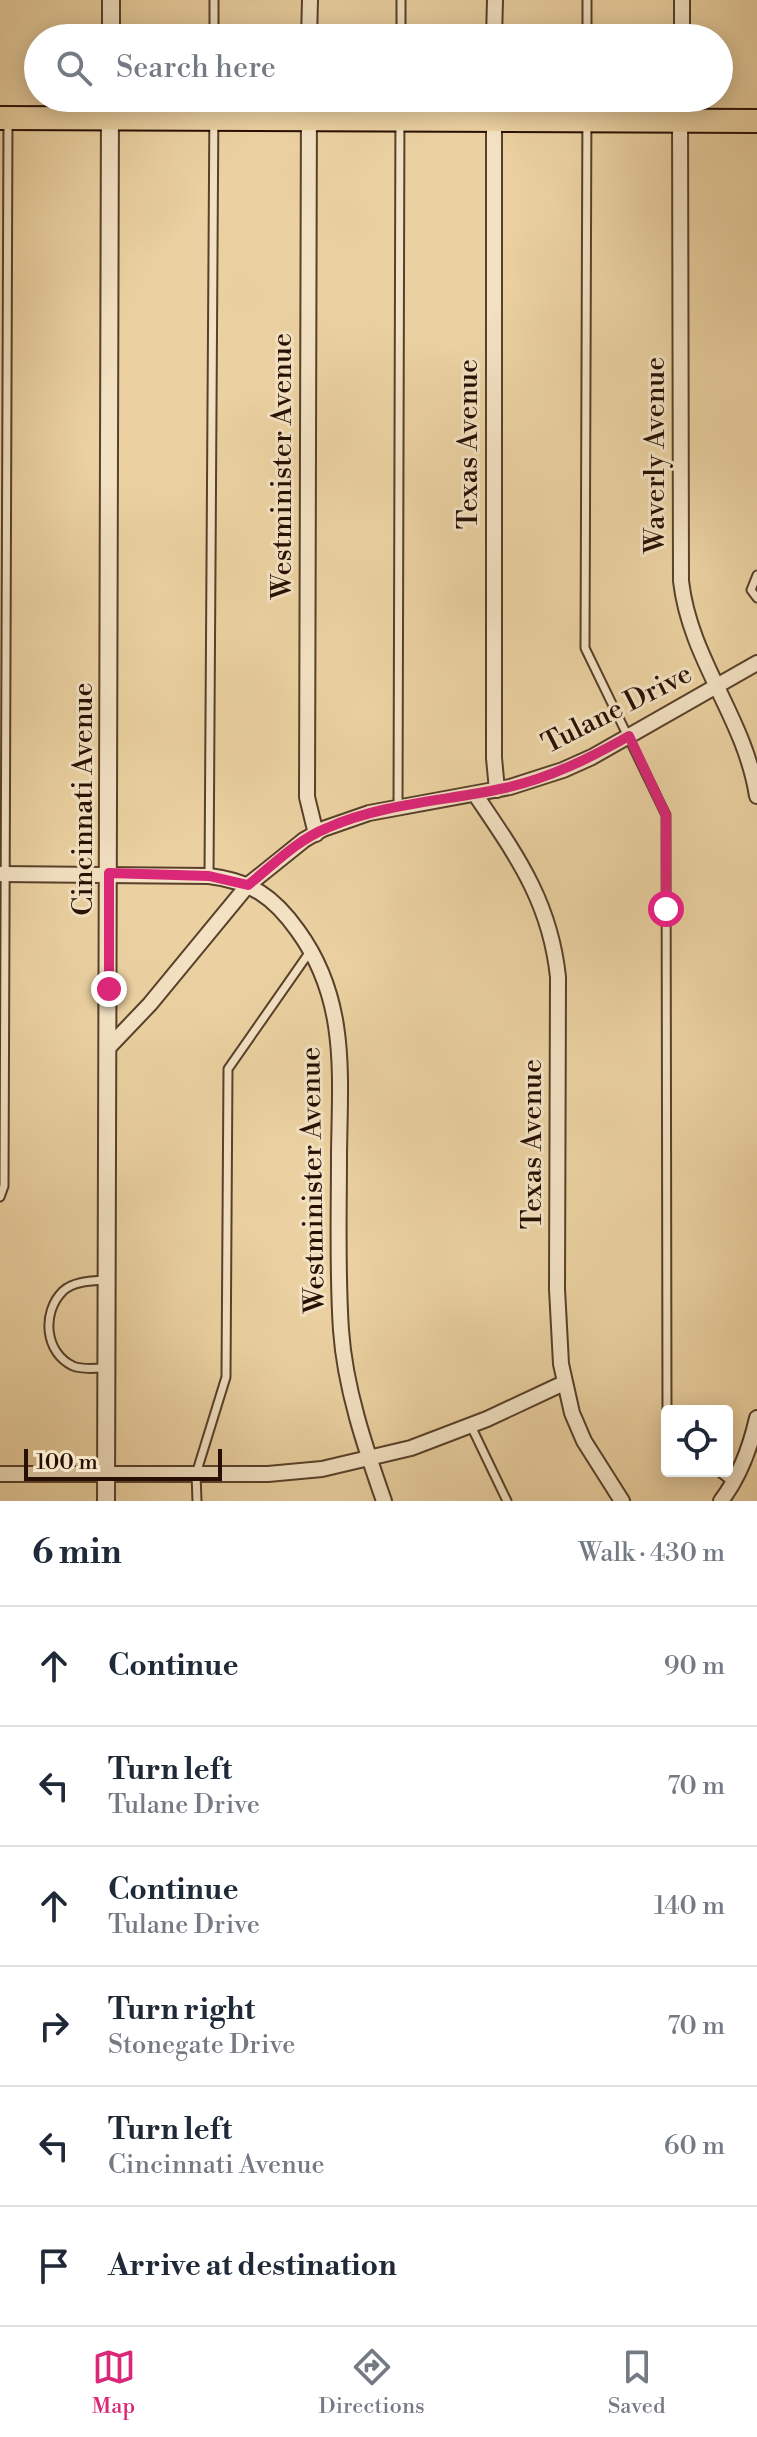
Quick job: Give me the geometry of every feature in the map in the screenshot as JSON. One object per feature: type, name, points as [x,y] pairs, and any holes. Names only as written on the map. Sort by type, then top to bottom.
[{"type":"main road","points":[[4,118],[68,112]]},
{"type":"main road","points":[[517,112],[586,121],[757,121]]},
{"type":"street","points":[[111,0],[111,24]]},
{"type":"street","points":[[309,24],[310,0]]},
{"type":"street","points":[[494,24],[495,0]]},
{"type":"street","points":[[682,0],[682,24]]},
{"type":"street","name":"Cincinnati Avenue","points":[[106,1501],[110,112]]},
{"type":"street","name":"Westminister Avenue","points":[[309,112],[307,797],[316,834]]},
{"type":"street","name":"Texas Avenue","points":[[494,112],[494,758],[497,790]]},
{"type":"street","name":"Waverly Avenue","points":[[680,112],[681,581],[684,608],[691,632],[745,745],[757,796]]},
{"type":"street","name":"Tulane Drive","points":[[475,794],[563,770],[757,663]]},
{"type":"street","points":[[109,1047],[150,1004],[248,885],[316,834],[341,822],[398,807],[475,794]]},
{"type":"street","name":"Texas Avenue","points":[[475,794],[525,868],[547,919],[555,950],[558,977],[557,1289],[564,1383],[584,1441],[622,1501]]},
{"type":"street","points":[[3,874],[209,876],[248,885]]},
{"type":"street","name":"Westminister Avenue","points":[[248,885],[269,897],[311,949],[329,988],[340,1051],[341,1333],[352,1397],[384,1501]]},
{"type":"street","points":[[0,1474],[268,1474],[322,1469],[389,1455],[471,1426],[564,1383]]},
{"type":"street","points":[[721,1501],[734,1483],[752,1441],[757,1418]]},
{"type":"lane","points":[[214,0],[214,24]]},
{"type":"lane","points":[[401,0],[401,24]]},
{"type":"lane","points":[[587,0],[587,24]]},
{"type":"lane","points":[[209,876],[214,112]]},
{"type":"lane","points":[[398,807],[400,112]]},
{"type":"lane","points":[[586,112],[585,648],[666,815],[667,1405]]},
{"type":"lane","points":[[0,1197],[4,1186],[4,118]]},
{"type":"lane","points":[[757,575],[751,590],[757,598]]},
{"type":"lane","points":[[197,1501],[196,1474],[226,1377],[228,1069],[311,949]]},
{"type":"lane","points":[[107,1279],[83,1282],[64,1290],[53,1310],[49,1334],[57,1353],[74,1366],[107,1368]]},
{"type":"lane","points":[[471,1426],[507,1501]]},
{"type":"lane","points":[[726,1477],[734,1483]]},
{"type":"route","points":[[109,989],[109,873],[222,877],[248,885],[304,840],[323,829],[369,813],[510,787],[563,770],[629,736],[666,815],[666,909]]}]
